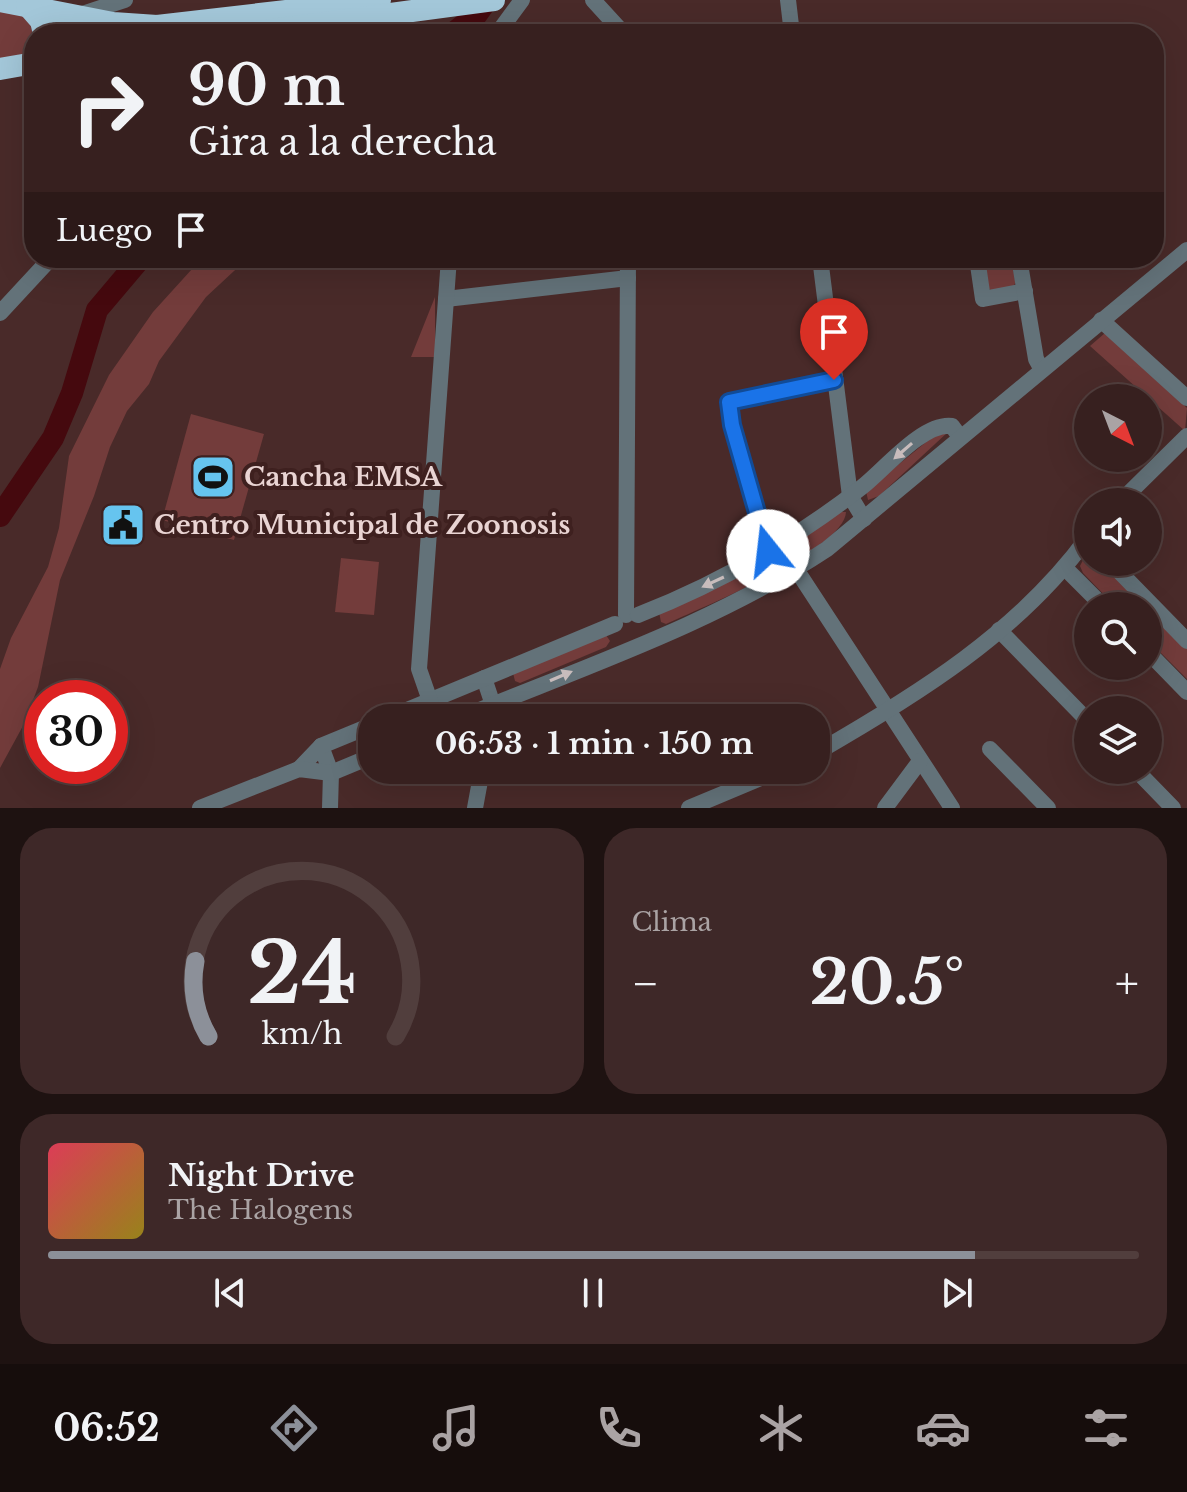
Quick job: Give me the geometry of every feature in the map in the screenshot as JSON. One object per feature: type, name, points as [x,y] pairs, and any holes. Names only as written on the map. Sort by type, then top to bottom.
[{"type":"highway","points":[[170,24],[235,14],[367,17],[494,0]]},
{"type":"highway","points":[[0,1],[128,24]]},
{"type":"highway","points":[[27,5],[42,24]]},
{"type":"street","points":[[79,15],[125,0]]},
{"type":"street","points":[[504,24],[522,0]]},
{"type":"street","points":[[593,0],[615,24]]},
{"type":"street","points":[[788,0],[791,24]]},
{"type":"street","points":[[507,704],[796,569],[864,519],[1041,368],[1187,250]]},
{"type":"street","points":[[0,313],[42,268]]},
{"type":"street","points":[[431,704],[419,669],[448,268]]},
{"type":"street","points":[[628,268],[626,618],[616,639],[636,645]]},
{"type":"street","points":[[821,268],[850,496],[864,519]]},
{"type":"street","points":[[978,268],[983,299],[1025,291]]},
{"type":"street","points":[[1021,268],[1036,359],[1041,368]]},
{"type":"street","points":[[446,299],[628,278]]},
{"type":"street","points":[[1101,320],[1187,398]]},
{"type":"street","points":[[768,551],[732,425],[729,402],[834,380]]},
{"type":"street","points":[[420,704],[736,571],[850,496],[919,437],[944,425],[952,426],[960,437]]},
{"type":"street","points":[[1134,488],[1187,436]]},
{"type":"street","points":[[830,745],[888,711],[964,660],[1066,569],[1074,558]]},
{"type":"street","points":[[796,569],[952,808]]},
{"type":"street","points":[[1066,569],[1089,592]]},
{"type":"street","points":[[1124,576],[1187,641]]},
{"type":"street","points":[[626,618],[648,627],[636,645]]},
{"type":"street","points":[[999,630],[1074,707]]},
{"type":"street","points":[[1162,666],[1187,692]]},
{"type":"street","points":[[484,678],[490,704]]},
{"type":"street","points":[[200,808],[299,769],[321,746],[358,731]]},
{"type":"street","points":[[321,746],[331,773],[330,808]]},
{"type":"street","points":[[990,749],[1048,808]]},
{"type":"street","points":[[885,808],[920,761]]},
{"type":"street","points":[[299,769],[331,773],[358,762]]},
{"type":"street","points":[[475,808],[479,784]]},
{"type":"street","points":[[689,808],[746,784]]},
{"type":"street","points":[[1150,784],[1173,808]]},
{"type":"shaded area","points":[[0,10],[30,14],[31,24],[24,24],[24,53],[0,59]]},
{"type":"shaded area","points":[[193,268],[237,268],[206,297],[159,361],[149,384],[127,411],[110,447],[60,580],[39,680],[24,680],[24,724],[0,768],[0,669],[11,638],[48,567],[59,528],[69,456],[109,375],[153,312]]},
{"type":"shaded area","points":[[984,268],[1013,268],[1016,281],[1013,288],[993,292],[987,287]]},
{"type":"shaded area","points":[[435,297],[435,357],[411,357]]},
{"type":"shaded area","points":[[1105,333],[1161,384],[1132,384],[1090,346]]},
{"type":"shaded area","points":[[1162,385],[1187,408],[1185,431],[1162,410]]},
{"type":"shaded area","name":"Cancha EMSA","points":[[191,414],[264,434],[234,540],[162,520]]},
{"type":"shaded area","points":[[949,431],[879,496],[868,500],[866,491],[936,434]]},
{"type":"shaded area","points":[[839,512],[846,512],[839,527],[798,559],[708,605],[666,624],[661,622],[659,612],[747,573]]},
{"type":"shaded area","points":[[341,558],[379,562],[374,615],[335,612]]},
{"type":"shaded area","points":[[1086,576],[1119,576],[1134,592],[1101,592]]},
{"type":"shaded area","points":[[1162,620],[1187,646],[1187,679],[1162,654]]},
{"type":"shaded area","points":[[606,635],[610,641],[606,647],[520,683],[515,681],[513,673]]},
{"type":"waterway","points":[[464,24],[487,0]]},
{"type":"waterway","points":[[0,516],[53,438],[72,393],[97,310],[133,268]]},
{"type":"place","name":"Cancha EMSA","points":[[213,477]]},
{"type":"place","name":"Centro Municipal de Zoonosis","points":[[123,525]]},
{"type":"route","points":[[768,551],[732,425],[729,402],[834,380]]}]
